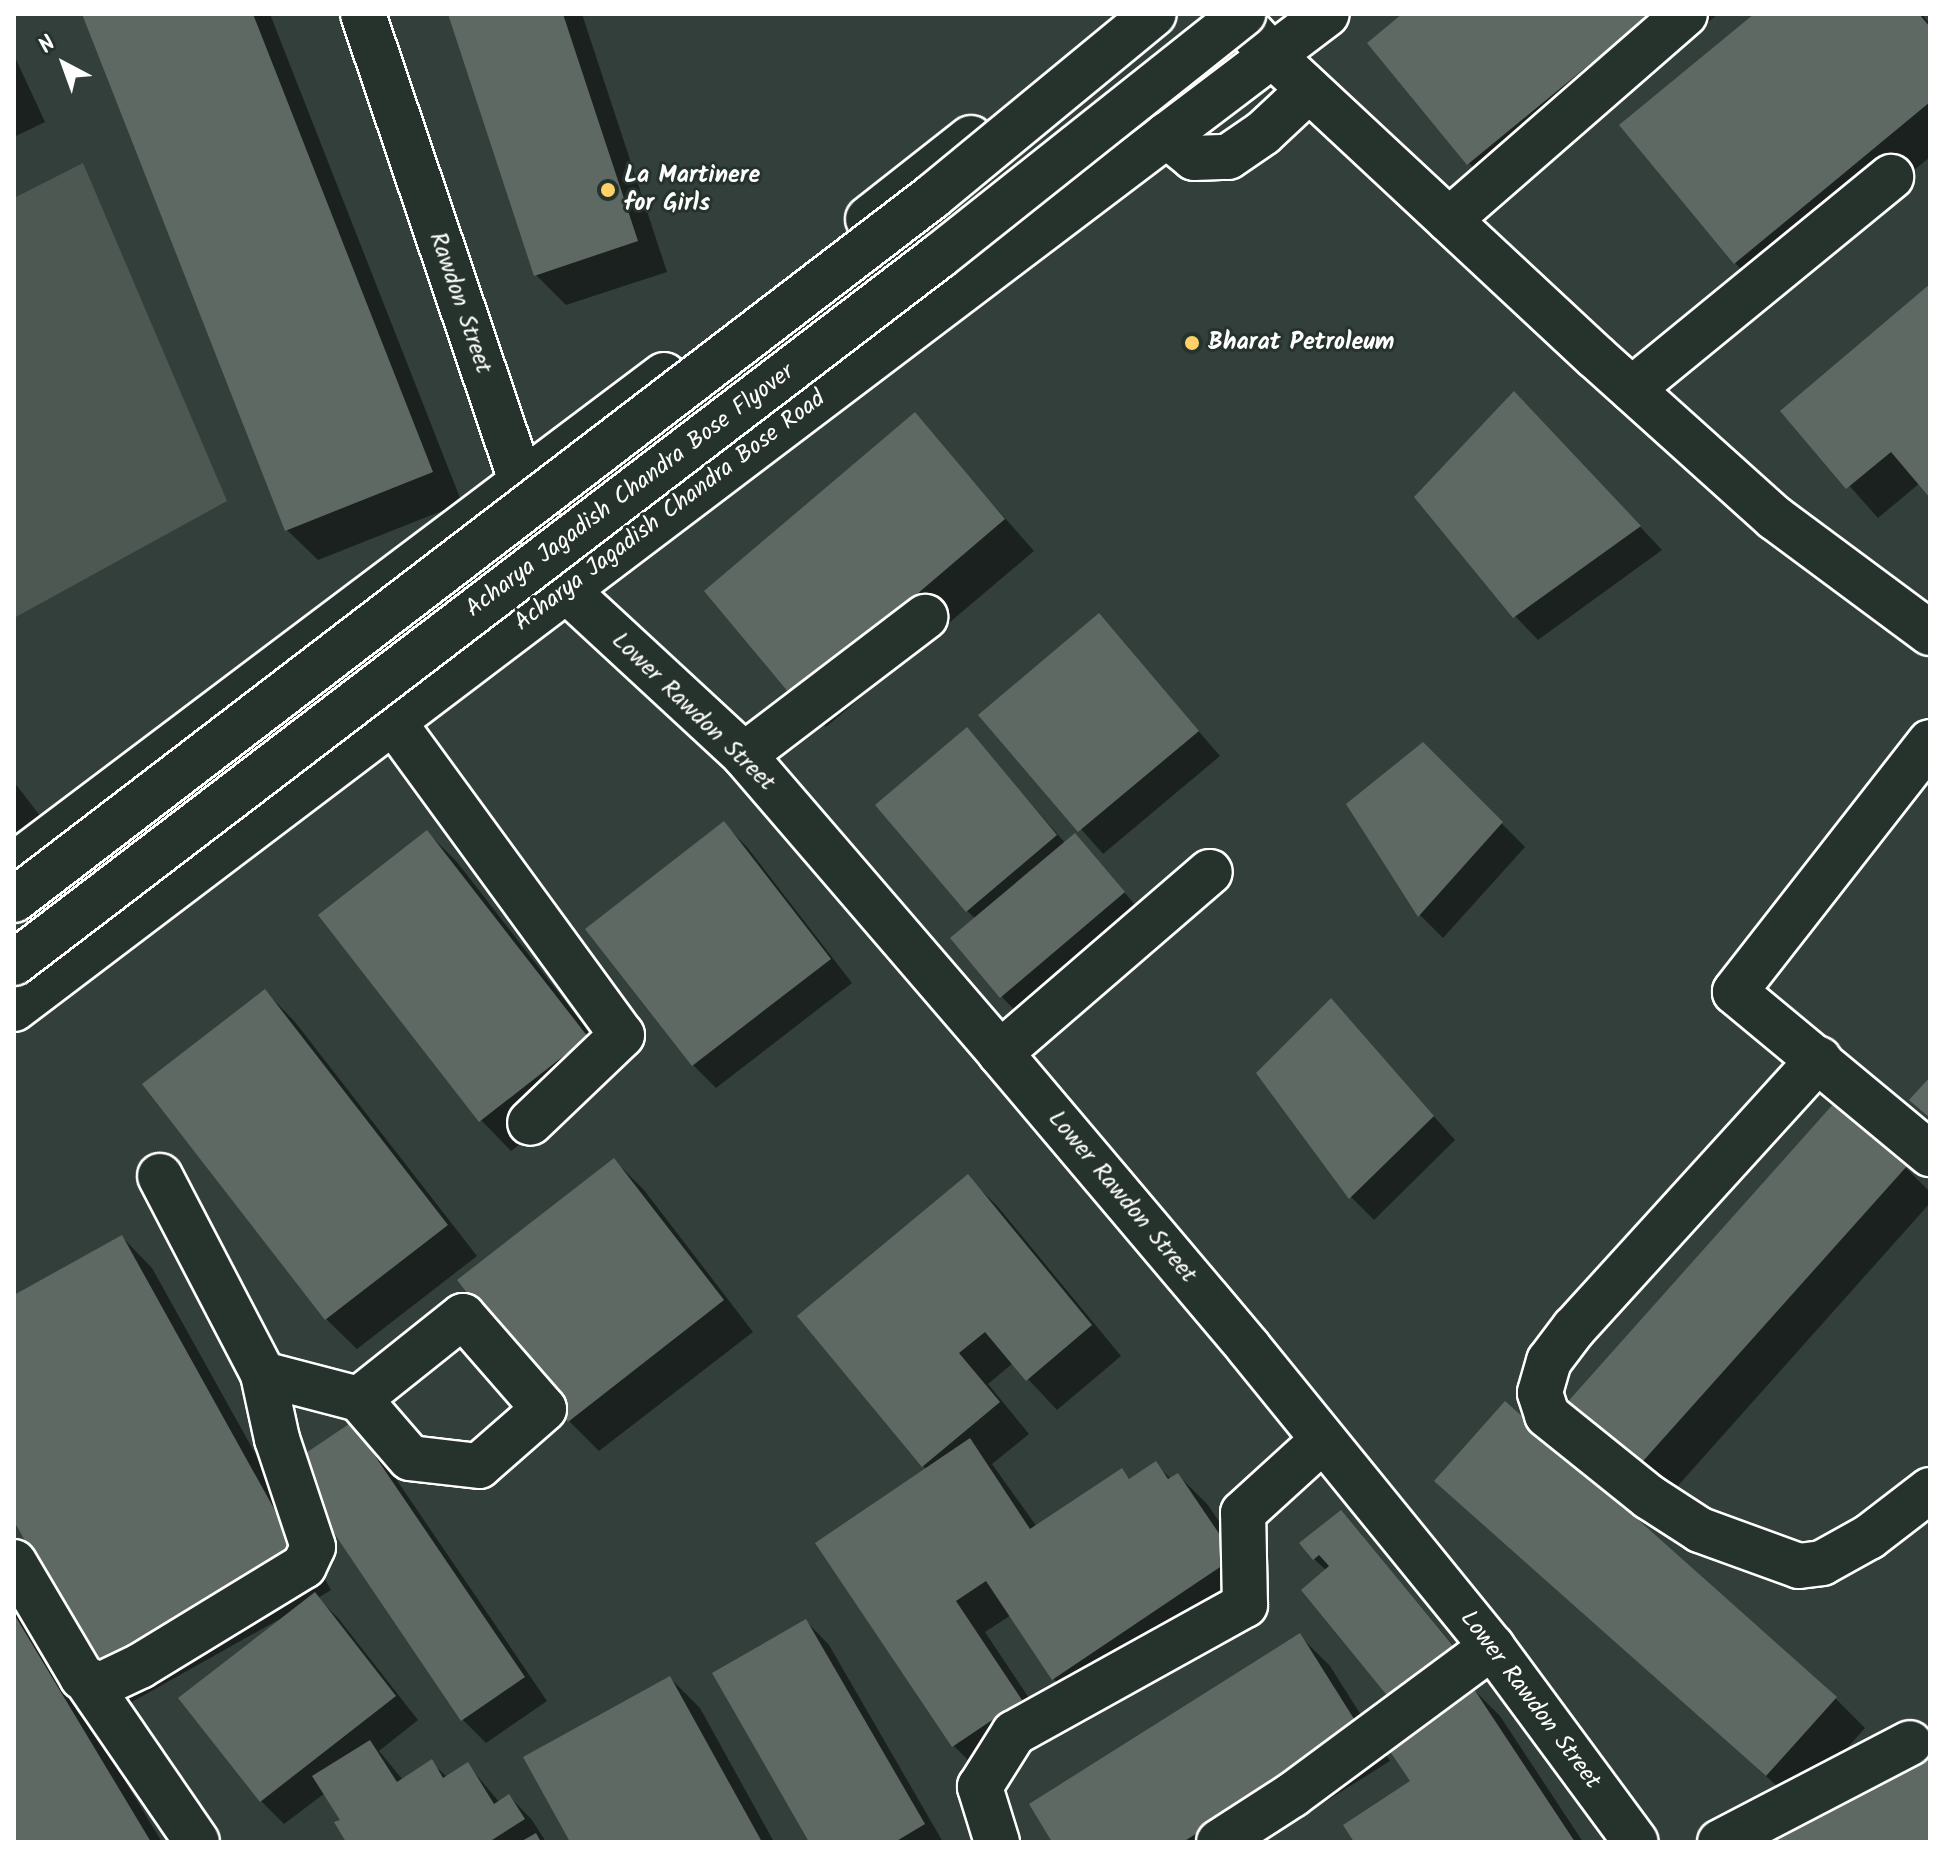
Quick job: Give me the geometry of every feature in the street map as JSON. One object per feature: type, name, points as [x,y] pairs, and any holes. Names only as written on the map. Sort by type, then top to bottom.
[{"type":"main road","name":"Rawdon Street","points":[[363,14],[521,482],[565,589]]},
{"type":"main road","points":[[14,865],[832,248],[1126,14]]},
{"type":"main road","name":"Acharya Jagadish Chandra Bose Flyover","points":[[14,900],[933,196],[1154,14]]},
{"type":"main road","points":[[1234,14],[1309,90],[1775,518],[1930,633]]},
{"type":"main road","name":"Acharya Jagadish Chandra Bose Flyover","points":[[14,963],[939,256],[1243,14]]},
{"type":"main road","name":"Acharya Jagadish Chandra Bose Road","points":[[14,1009],[1327,14]]},
{"type":"main road","points":[[1449,220],[1685,14]]},
{"type":"main road","points":[[1166,135],[1194,158],[1228,157],[1263,133],[1309,90]]},
{"type":"main road","points":[[1632,389],[1891,177]]},
{"type":"main road","name":"Lower Rawdon Street","points":[[565,589],[744,755],[1000,1053],[1249,1348],[1492,1647],[1635,1841]]},
{"type":"main road","points":[[744,755],[925,617]]},
{"type":"main road","points":[[392,720],[622,1035],[530,1123]]},
{"type":"main road","points":[[1930,742],[1735,992],[1930,1154]]},
{"type":"main road","points":[[1000,1053],[1210,872]]},
{"type":"main road","points":[[1819,1059],[1574,1328],[1549,1361],[1540,1393],[1547,1415],[1649,1497],[1700,1530],[1799,1566],[1822,1563],[1869,1537],[1930,1490]]},
{"type":"main road","points":[[89,1684],[100,1685],[140,1666],[304,1566],[313,1547],[277,1439],[263,1374],[160,1176]]},
{"type":"main road","points":[[263,1374],[359,1399]]},
{"type":"main road","points":[[997,1842],[980,1787],[1014,1733],[1245,1605],[1243,1513],[1323,1440]]},
{"type":"main road","points":[[14,1562],[67,1655],[197,1842]]},
{"type":"main road","points":[[1219,1842],[1292,1795],[1492,1647]]},
{"type":"main road","points":[[1720,1842],[1910,1743]]},
{"type":"shaded area","points":[[83,163],[227,501],[14,618],[14,198]]},
{"type":"building","points":[[82,14],[253,14],[433,472],[285,531]]},
{"type":"building","points":[[448,14],[563,14],[638,241],[534,276]]},
{"type":"building","points":[[1402,14],[1651,14],[1467,165],[1367,43]]},
{"type":"building","points":[[1754,14],[1919,14],[1930,27],[1930,102],[1734,264],[1619,125]]},
{"type":"building","points":[[1930,284],[1930,498],[1891,452],[1846,489],[1780,411]]},
{"type":"building","points":[[1514,391],[1641,526],[1513,618],[1414,497]]},
{"type":"building","points":[[915,412],[1005,519],[794,699],[704,591]]},
{"type":"building","points":[[1099,613],[1199,731],[1078,832],[978,715]]},
{"type":"building","points":[[967,727],[1057,835],[966,912],[875,805]]},
{"type":"building","points":[[1423,742],[1503,822],[1418,917],[1346,804]]},
{"type":"building","points":[[724,821],[831,959],[692,1066],[585,929]]},
{"type":"building","points":[[427,830],[588,1037],[479,1122],[318,915]]},
{"type":"building","points":[[1075,833],[1125,892],[1000,998],[950,938]]},
{"type":"building","points":[[265,989],[448,1225],[325,1320],[142,1084]]},
{"type":"building","points":[[1331,998],[1434,1116],[1349,1199],[1256,1073]]},
{"type":"building","points":[[1930,1077],[1930,1118],[1909,1100]]},
{"type":"building","points":[[1835,1102],[1907,1166],[1636,1469],[1564,1406]]},
{"type":"building","points":[[614,1158],[724,1300],[568,1422],[457,1280]]},
{"type":"building","points":[[968,1174],[1092,1325],[1026,1381],[985,1332],[959,1353],[1000,1402],[922,1467],[797,1316]]},
{"type":"building","points":[[122,1235],[302,1559],[98,1673],[14,1521],[14,1295]]},
{"type":"building","points":[[1505,1401],[1837,1697],[1766,1776],[1434,1481]]},
{"type":"building","points":[[352,1422],[525,1677],[461,1721],[288,1465]]},
{"type":"building","points":[[970,1438],[1030,1529],[1122,1468],[1129,1479],[1156,1461],[1168,1479],[1178,1473],[1235,1557],[1052,1680],[986,1581],[956,1601],[1022,1700],[952,1747],[815,1543]]},
{"type":"building","points":[[1341,1510],[1454,1647],[1390,1699],[1301,1590],[1329,1566],[1319,1555],[1313,1560],[1299,1543]]},
{"type":"building","points":[[315,1592],[396,1696],[260,1802],[178,1698]]},
{"type":"building","points":[[14,1614],[151,1842],[14,1842]]},
{"type":"building","points":[[806,1619],[925,1824],[895,1842],[809,1842],[712,1673]]},
{"type":"building","points":[[1300,1633],[1361,1730],[1183,1842],[1052,1842],[1029,1804]]},
{"type":"building","points":[[670,1676],[762,1842],[570,1842],[523,1757]]},
{"type":"building","points":[[1470,1683],[1575,1842],[1354,1842],[1343,1825],[1410,1781],[1383,1741]]},
{"type":"building","points":[[370,1740],[397,1782],[432,1759],[443,1778],[468,1762],[494,1804],[509,1794],[525,1819],[489,1842],[346,1842],[334,1822],[340,1820],[312,1776]]},
{"type":"building","points":[[1930,1752],[1930,1842],[1749,1842]]},
{"type":"building","points":[[536,1833],[541,1842],[520,1842]]},
{"type":"place","name":"La Martinere for Girls","points":[[608,190]]},
{"type":"place","name":"Bharat Petroleum","points":[[1192,343]]}]
